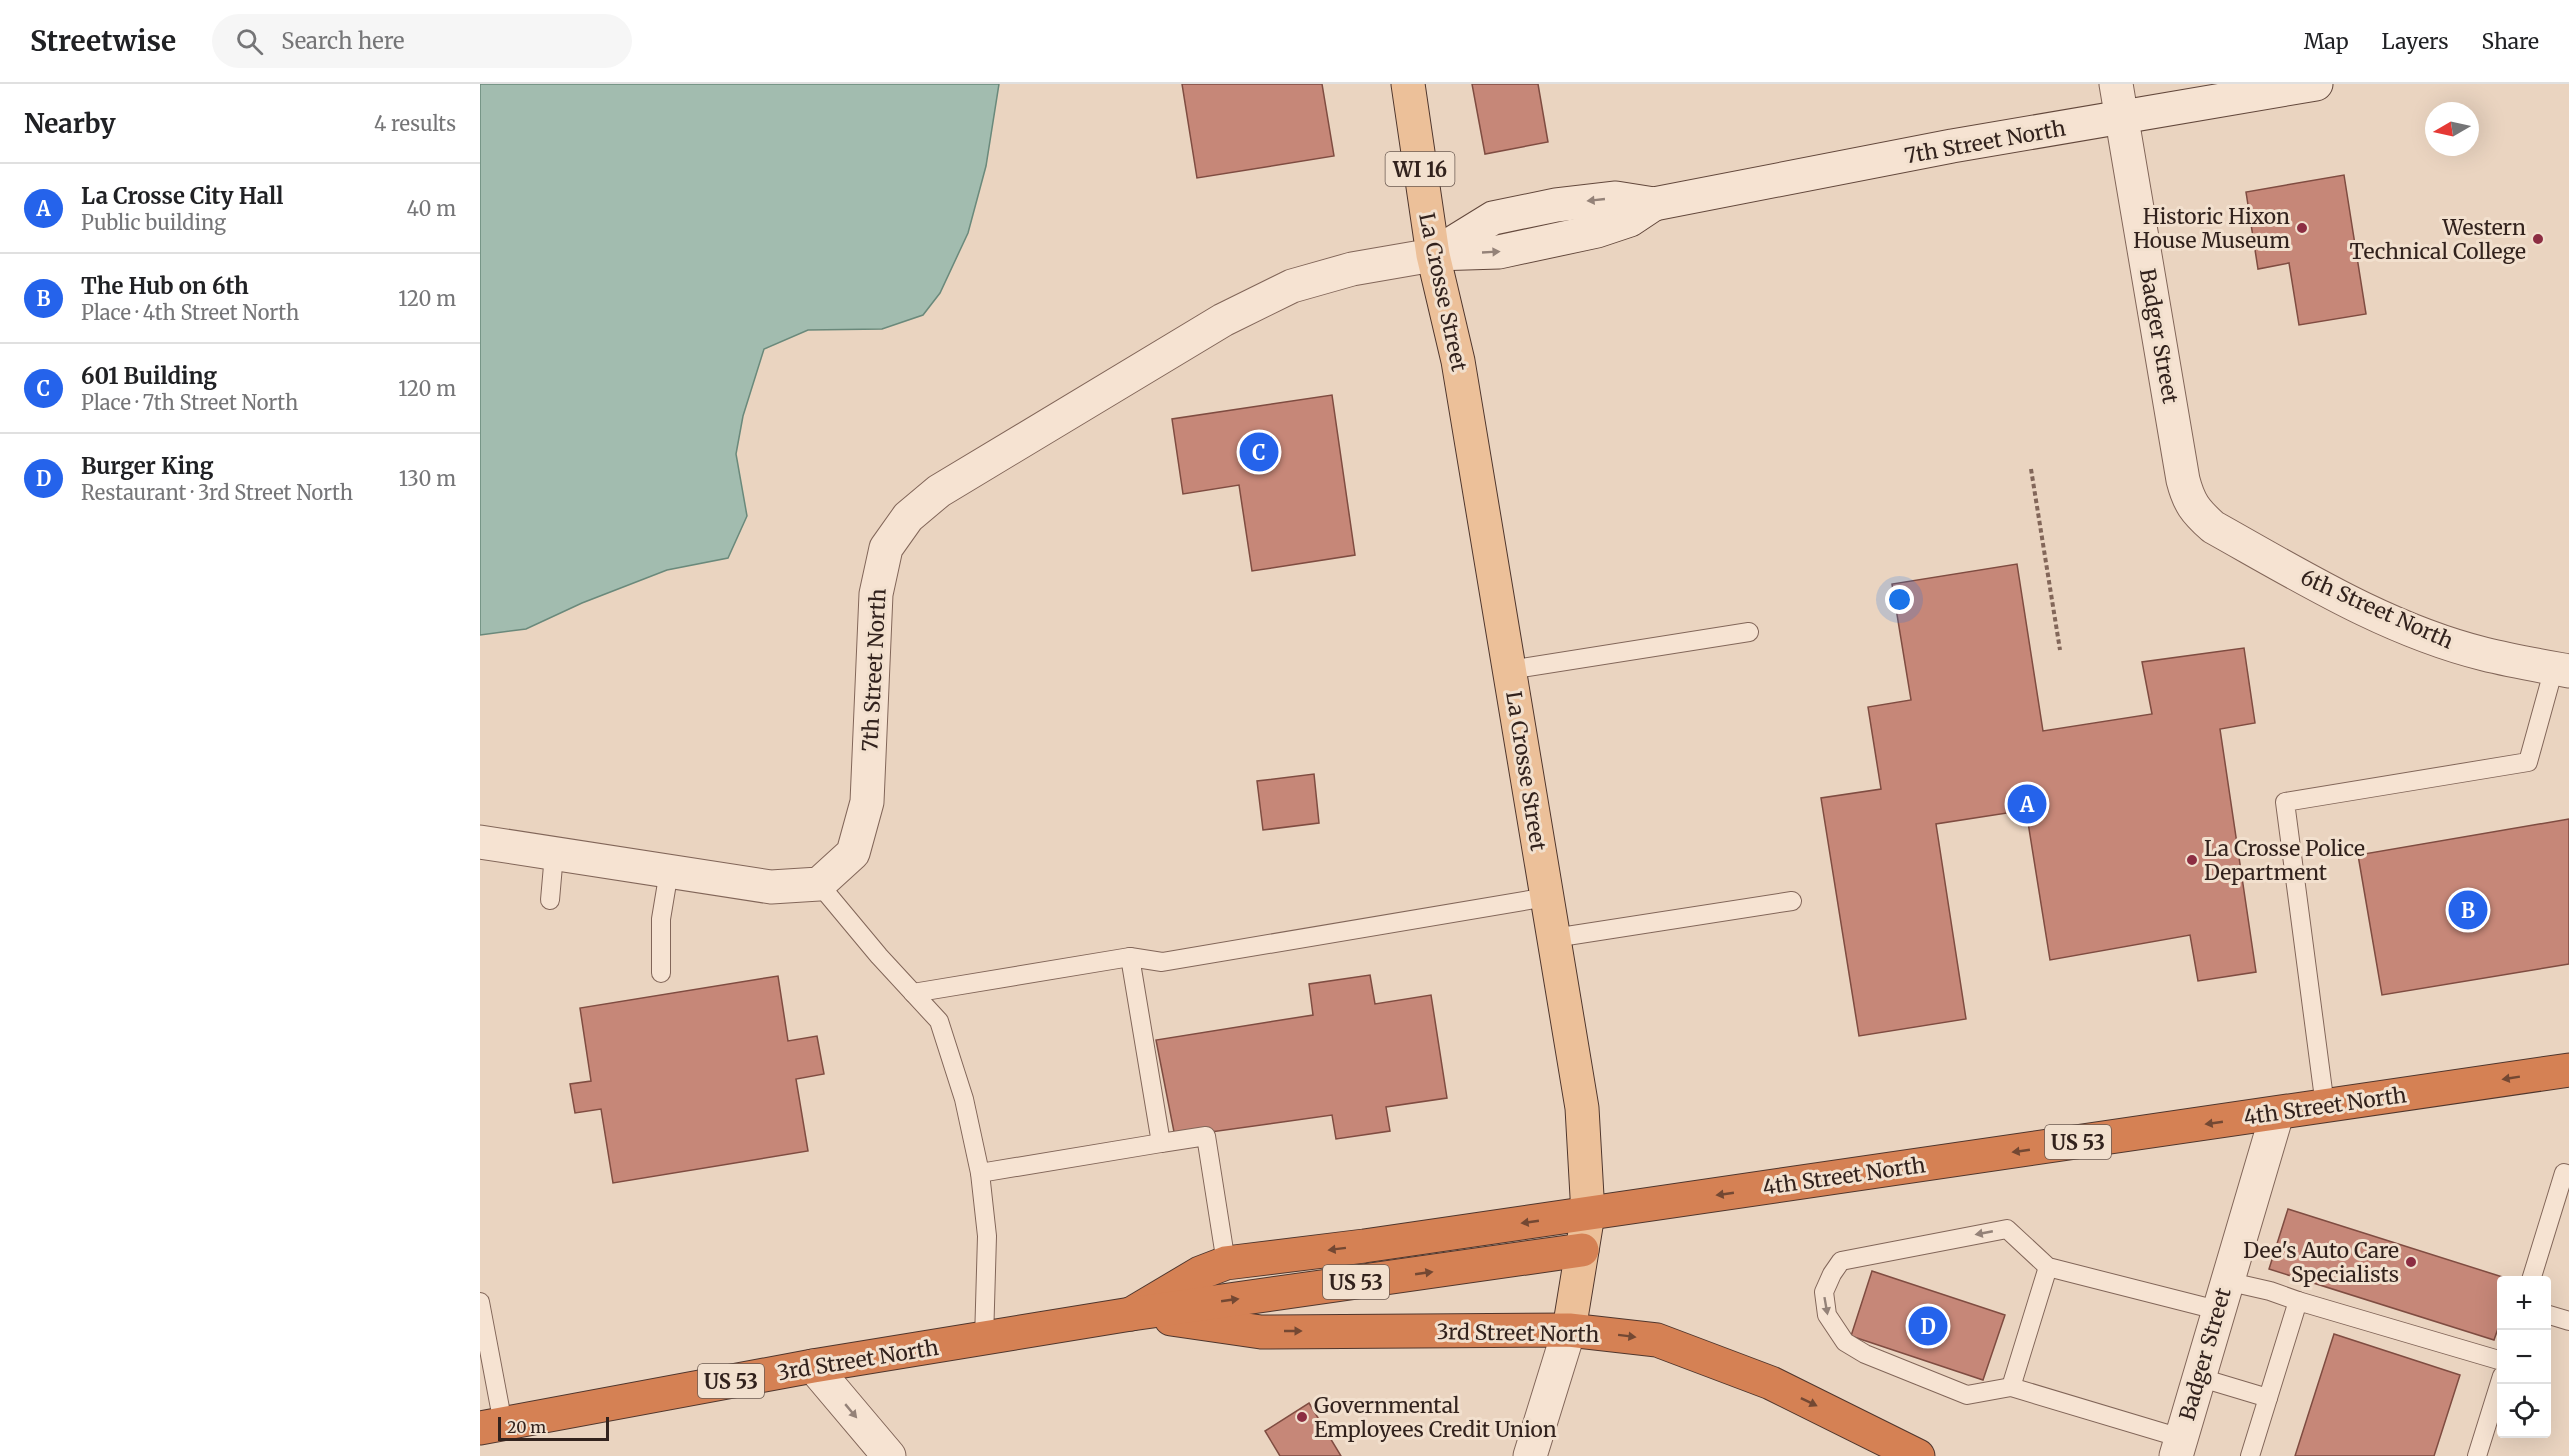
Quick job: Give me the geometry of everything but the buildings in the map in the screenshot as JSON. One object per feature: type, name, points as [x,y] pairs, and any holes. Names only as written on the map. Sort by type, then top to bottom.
[{"type":"highway","name":"4th Street North","points":[[1131,1314],[1200,1273],[1226,1263],[1588,1214],[2569,1070]]},
{"type":"highway","name":"3rd Street North","points":[[491,1426],[813,1366],[984,1340],[1131,1314],[1582,1250]]},
{"type":"highway","name":"3rd Street North","points":[[1131,1314],[1261,1332],[1569,1330],[1657,1340],[1771,1383],[1918,1456]]},
{"type":"main road","name":"La Crosse Street","points":[[1408,84],[1433,255],[1458,361],[1582,1108],[1588,1214],[1569,1330]]},
{"type":"street","name":"Badger Street","points":[[2116,84],[2183,480],[2188,500],[2198,514]]},
{"type":"street","name":"7th Street North","points":[[819,885],[853,853],[867,802],[876,594],[886,548],[908,517],[939,491],[1223,320],[1292,286],[1352,269],[1433,255],[1493,218],[1556,205],[1616,198],[1654,204],[1952,146],[2316,84]]},
{"type":"street","name":"6th Street North","points":[[2198,514],[2213,527],[2334,595],[2433,638],[2483,654],[2562,669]]},
{"type":"street","points":[[480,842],[771,887],[819,885]]},
{"type":"street","name":"Badger Street","points":[[2178,1447],[2221,1295],[2277,1114]]},
{"type":"street","name":"La Crosse Street","points":[[1530,1456],[1569,1330]]},
{"type":"street","points":[[813,1366],[889,1456]]},
{"type":"lane","points":[[1509,670],[1749,632]]},
{"type":"lane","points":[[2325,1106],[2285,802],[2528,762],[2562,669]]},
{"type":"lane","points":[[549,900],[554,854]]},
{"type":"lane","points":[[661,973],[661,919],[669,872]]},
{"type":"lane","points":[[819,885],[879,956],[939,1021],[964,1099],[980,1173],[987,1236],[984,1340]]},
{"type":"lane","points":[[913,993],[1130,957],[1162,962],[1547,897]]},
{"type":"lane","points":[[1554,938],[1792,901]]},
{"type":"lane","points":[[1130,957],[1161,1143]]},
{"type":"lane","points":[[980,1173],[1206,1136],[1226,1263]]},
{"type":"lane","points":[[2533,1276],[2564,1173],[2569,1175]]},
{"type":"lane","points":[[2178,1447],[2011,1387],[1967,1395],[1865,1354],[1845,1341],[1827,1315],[1824,1292],[1832,1274],[1841,1261],[2007,1229],[2048,1267],[2221,1295],[2270,1291],[2497,1360]]},
{"type":"lane","points":[[2011,1387],[2048,1267]]},
{"type":"lane","points":[[2250,1456],[2298,1301]]},
{"type":"lane","points":[[480,1302],[491,1426]]},
{"type":"lane","points":[[2551,1315],[2569,1321]]},
{"type":"lane","points":[[2198,1377],[2268,1398]]},
{"type":"lane","points":[[2477,1456],[2500,1384]]},
{"type":"path","points":[[2031,469],[2060,650]]},
{"type":"shaded area","points":[[480,84],[999,84],[986,166],[968,233],[940,293],[923,315],[882,329],[808,330],[764,349],[743,416],[736,454],[747,516],[728,558],[667,570],[582,603],[526,629],[480,635]]},
{"type":"place","name":"Historic Hixon House Museum","points":[[2302,228]]},
{"type":"place","name":"Western Technical College","points":[[2538,239]]},
{"type":"place","name":"601 Building","points":[[1259,452]]},
{"type":"place","name":"La Crosse City Hall","points":[[2027,804]]},
{"type":"place","name":"La Crosse Police Department","points":[[2192,860]]},
{"type":"place","name":"The Hub on 6th","points":[[2468,910]]},
{"type":"place","name":"Dee's Auto Care Specialists","points":[[2411,1262]]},
{"type":"place","name":"Burger King","points":[[1928,1326]]},
{"type":"place","name":"Governmental Employees Credit Union","points":[[1302,1417]]}]
